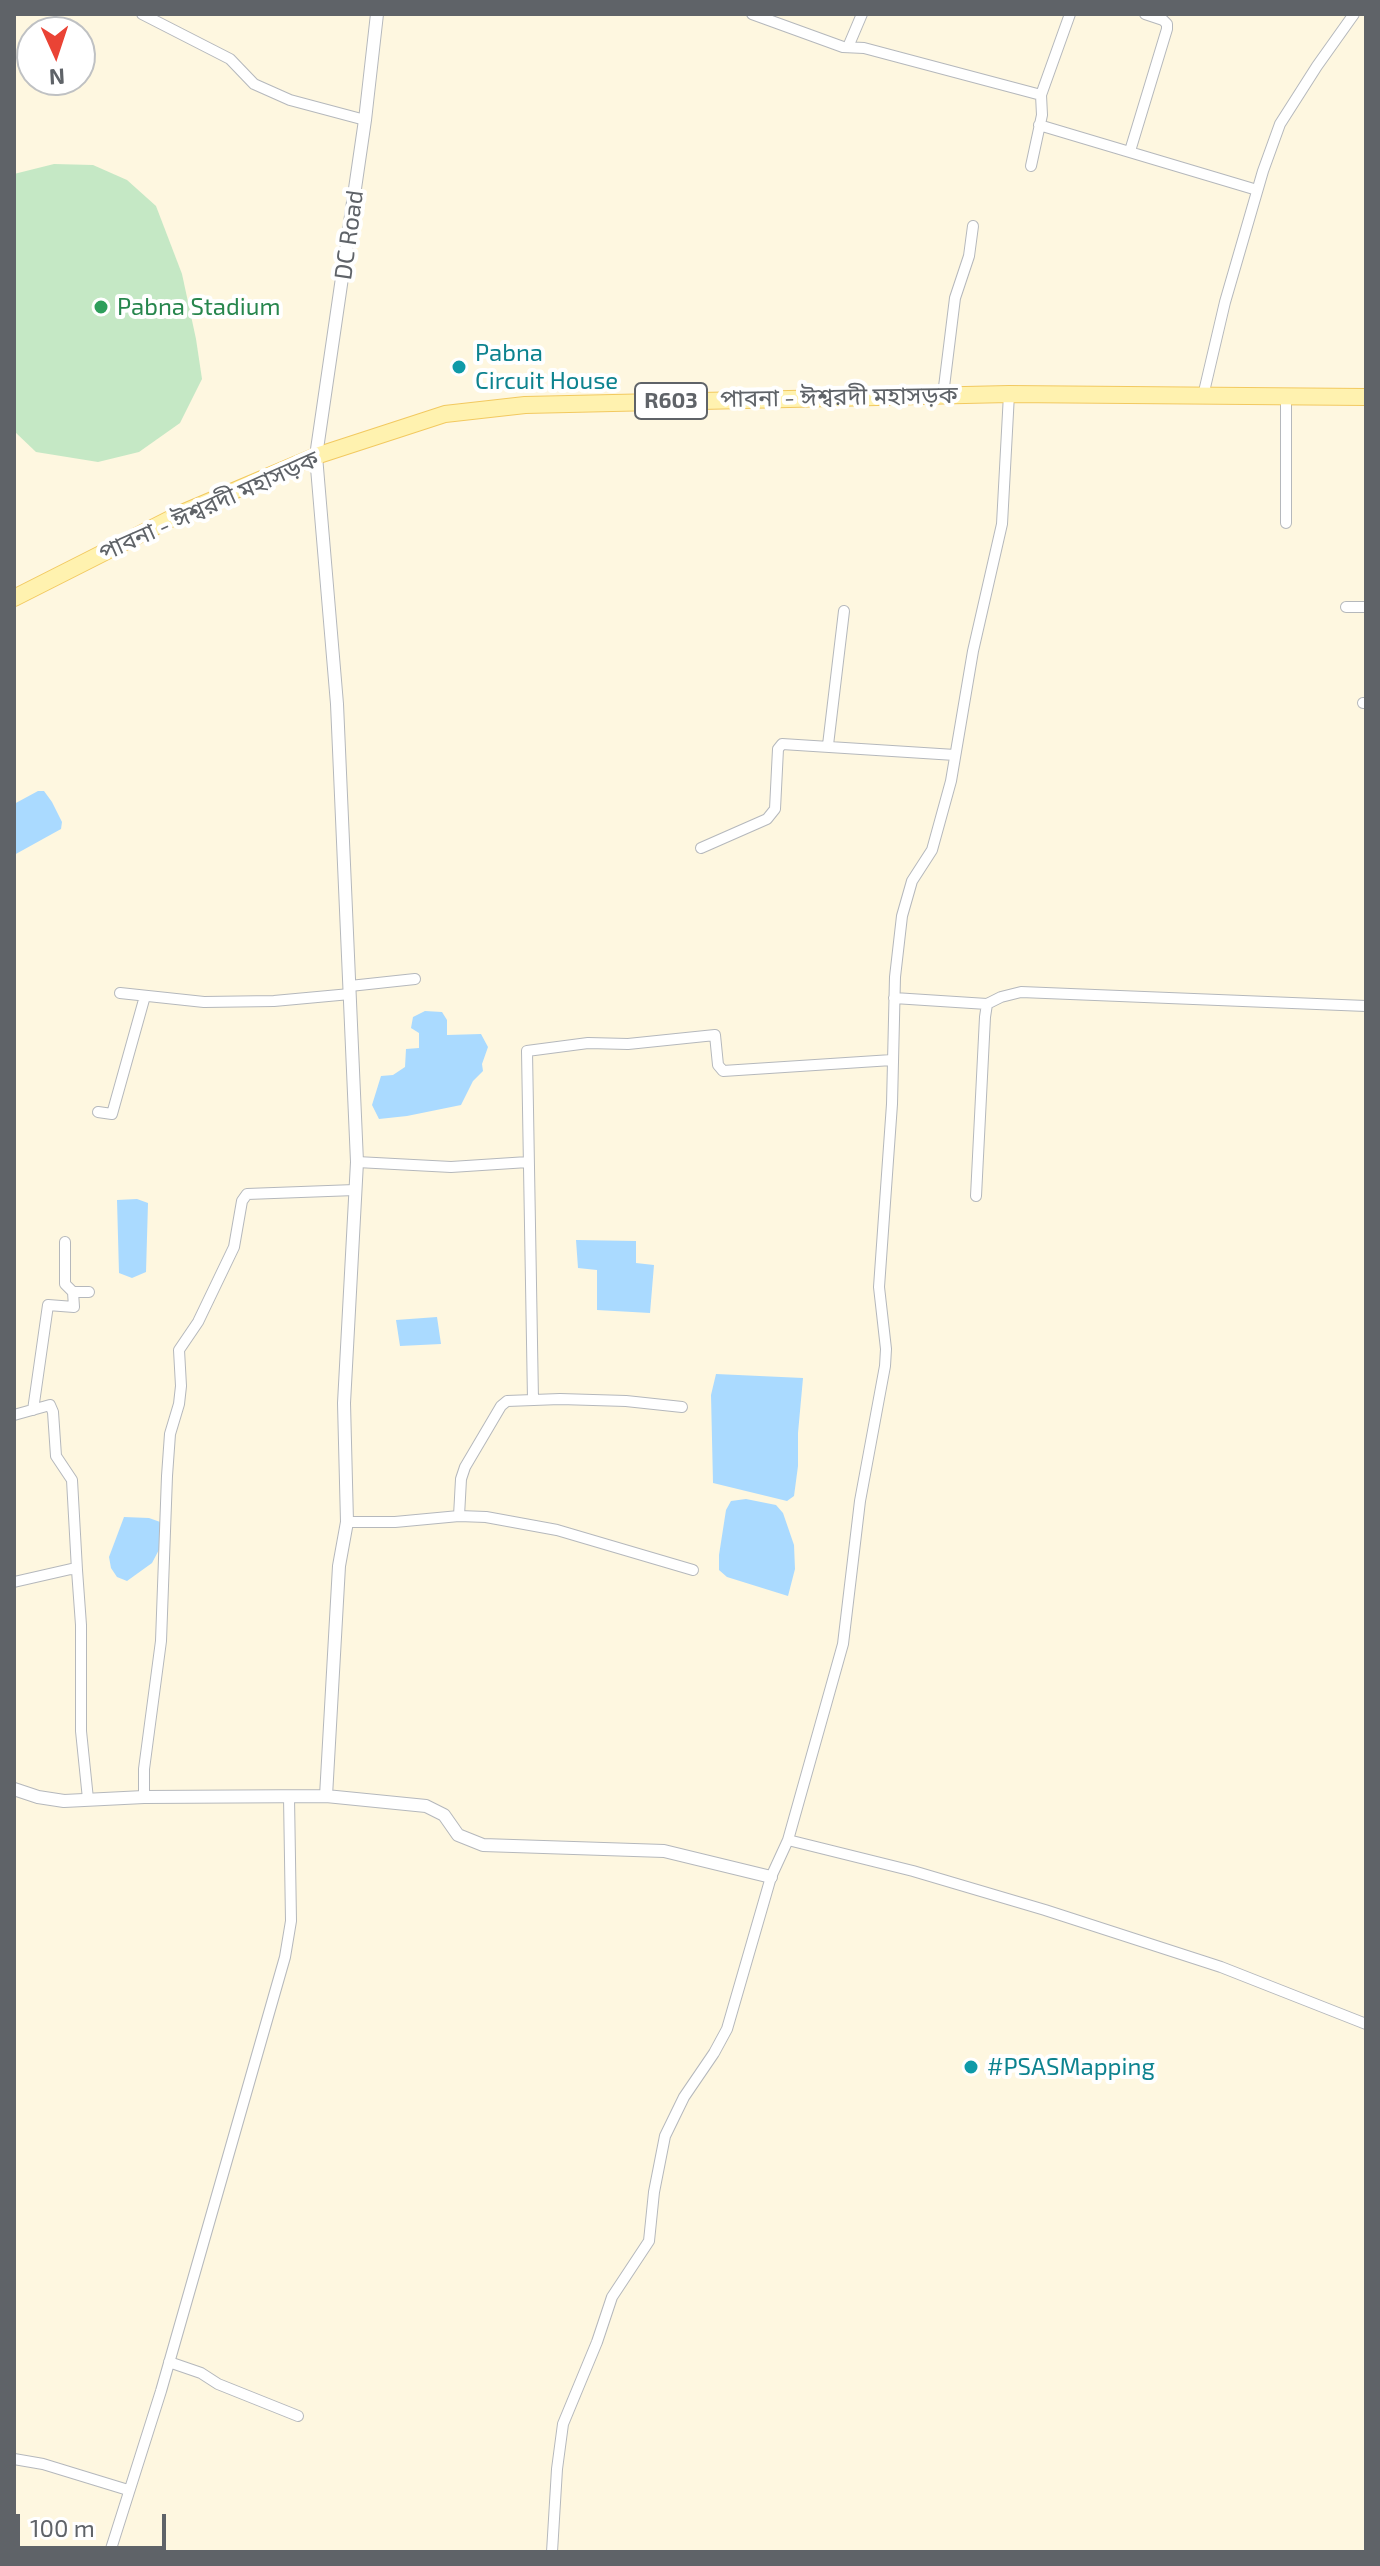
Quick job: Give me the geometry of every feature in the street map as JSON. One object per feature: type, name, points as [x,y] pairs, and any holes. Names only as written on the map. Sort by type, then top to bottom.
[{"type":"main road","name":"পাবনা - ঈশ্বরদী মহাসড়ক","points":[[14,598],[184,512],[316,456],[445,414],[525,405],[943,395],[1366,397]]},
{"type":"street","points":[[142,14],[230,59],[254,84],[290,100],[365,120]]},
{"type":"street","name":"DC Road","points":[[326,1796],[339,1566],[347,1522],[344,1403],[357,1162],[337,704],[316,456],[365,120],[377,14]]},
{"type":"street","points":[[752,14],[848,47],[864,48],[1041,95]]},
{"type":"street","points":[[848,47],[862,14]]},
{"type":"street","points":[[1031,166],[1042,115],[1041,95],[1070,14]]},
{"type":"street","points":[[1130,151],[1167,29],[1163,20],[1145,14]]},
{"type":"street","points":[[1203,396],[1225,302],[1257,190],[1280,124],[1354,14]]},
{"type":"street","points":[[1039,125],[1257,190]]},
{"type":"street","points":[[943,395],[955,298],[969,256],[973,226]]},
{"type":"street","points":[[552,2552],[563,2424],[612,2297],[649,2241],[654,2192],[665,2136],[684,2097],[727,2029],[771,1877],[788,1840],[843,1644],[860,1501],[885,1366],[879,1287],[892,1104],[894,998],[902,916],[912,881],[932,850],[951,781],[973,651],[1002,524],[1009,394]]},
{"type":"street","points":[[1286,398],[1286,523]]},
{"type":"street","points":[[1346,607],[1366,607]]},
{"type":"street","points":[[828,745],[844,611]]},
{"type":"street","points":[[701,848],[767,819],[775,809],[778,749],[782,744],[955,755]]},
{"type":"street","points":[[120,993],[204,1002],[243,1002],[415,979]]},
{"type":"street","points":[[894,998],[987,1004],[1010,993],[1021,992],[1366,1006]]},
{"type":"street","points":[[98,1112],[112,1114],[145,996]]},
{"type":"street","points":[[976,1196],[987,1004]]},
{"type":"street","points":[[533,1400],[527,1051],[588,1043],[628,1044],[715,1035],[718,1065],[723,1071],[892,1060]]},
{"type":"street","points":[[357,1162],[451,1167],[528,1162]]},
{"type":"street","points":[[144,1797],[144,1769],[161,1641],[170,1434],[181,1386],[179,1350],[203,1312],[234,1247],[242,1201],[247,1194],[355,1190]]},
{"type":"street","points":[[33,1410],[48,1305],[74,1307],[73,1292],[65,1284],[65,1242]]},
{"type":"street","points":[[73,1292],[89,1292]]},
{"type":"street","points":[[459,1516],[461,1479],[465,1467],[507,1401],[626,1401],[682,1407]]},
{"type":"street","points":[[14,1415],[50,1405],[56,1456],[72,1480],[81,1625],[81,1731],[88,1799]]},
{"type":"street","points":[[347,1522],[395,1522],[459,1516],[498,1519],[557,1530],[693,1570]]},
{"type":"street","points":[[14,1582],[77,1570]]},
{"type":"street","points":[[14,1789],[64,1801],[144,1797],[326,1796],[426,1806],[444,1815],[458,1835],[483,1845],[664,1851],[771,1877]]},
{"type":"street","points":[[110,2552],[169,2362],[285,1957],[291,1921],[289,1797]]},
{"type":"street","points":[[788,1840],[913,1871],[1045,1910],[1221,1967],[1366,2024]]},
{"type":"street","points":[[169,2362],[298,2416]]},
{"type":"street","points":[[14,2459],[43,2464],[128,2490]]},
{"type":"shaded area","points":[[14,14],[1366,14],[1366,2552],[14,2552]]},
{"type":"green space","name":"Pabna Stadium","points":[[54,164],[93,165],[127,180],[156,206],[182,274],[202,379],[180,423],[139,452],[98,462],[36,452],[14,431],[14,174]]},
{"type":"water","points":[[44,791],[52,802],[62,822],[61,829],[14,855],[14,804]]},
{"type":"water","points":[[425,1011],[442,1012],[447,1020],[447,1035],[481,1034],[488,1047],[482,1064],[483,1071],[473,1081],[461,1105],[379,1119],[372,1105],[381,1076],[393,1075],[405,1067],[406,1049],[419,1048],[419,1033],[411,1028],[413,1017]]},
{"type":"water","points":[[137,1199],[148,1203],[146,1272],[132,1278],[119,1273],[117,1200]]},
{"type":"water","points":[[576,1240],[636,1241],[636,1263],[654,1265],[650,1313],[597,1310],[597,1270],[578,1268]]},
{"type":"water","points":[[437,1317],[441,1344],[400,1346],[396,1320]]},
{"type":"water","points":[[716,1374],[803,1378],[798,1466],[794,1496],[787,1501],[713,1483],[711,1395]]},
{"type":"water","points":[[746,1499],[776,1505],[783,1513],[794,1545],[795,1569],[788,1596],[727,1577],[719,1570],[726,1510],[731,1501]]},
{"type":"water","points":[[124,1517],[149,1518],[163,1523],[162,1544],[152,1563],[127,1581],[117,1577],[109,1557]]},
{"type":"place","name":"Pabna Stadium","points":[[101,307]]},
{"type":"place","name":"Pabna Circuit House","points":[[459,367]]},
{"type":"place","name":"#PSASMapping","points":[[971,2067]]}]
